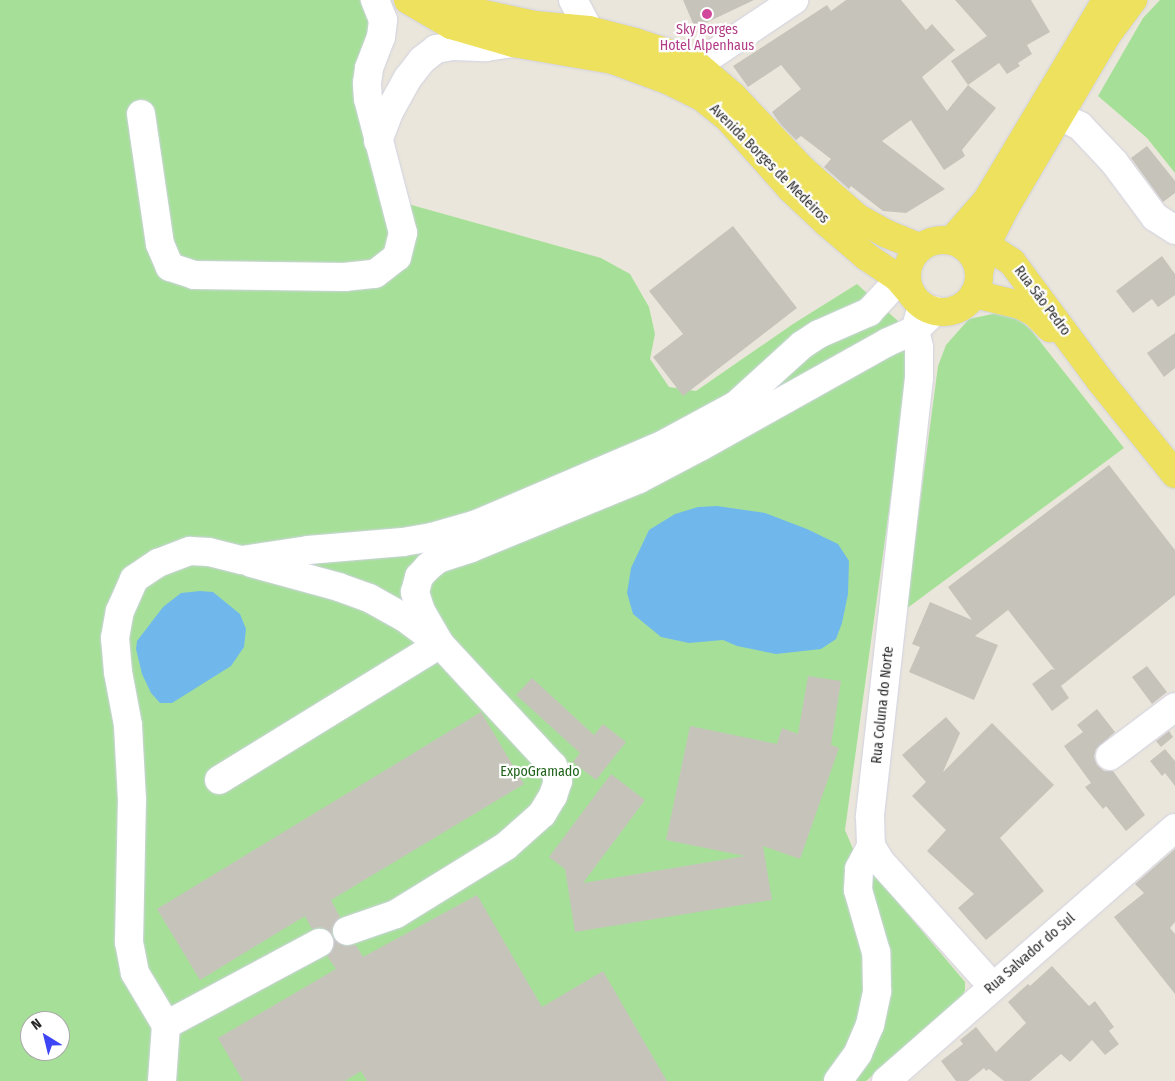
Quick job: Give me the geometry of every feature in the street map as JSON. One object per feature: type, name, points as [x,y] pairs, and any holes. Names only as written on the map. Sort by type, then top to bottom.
[{"type":"main road","name":"Avenida Borges de Medeiros","points":[[408,0],[451,25],[513,43],[613,60],[667,80],[702,97],[727,117],[790,188],[814,211],[867,257],[906,282]]},
{"type":"main road","name":"Avenida Borges de Medeiros","points":[[450,0],[479,14],[535,25],[589,30],[635,42],[672,54],[697,65],[734,96],[802,169],[835,200],[858,218],[887,234],[920,247]]},
{"type":"main road","points":[[1012,262],[1000,245],[1005,208],[1052,112],[1097,12],[1106,0]]},
{"type":"main road","points":[[968,244],[936,240],[920,247],[910,262],[906,282],[923,306],[961,297],[968,244],[987,200],[1133,0]]},
{"type":"main road","points":[[667,80],[679,82],[692,80],[697,76],[697,65]]},
{"type":"main road","points":[[968,244],[1005,208]]},
{"type":"main road","name":"Rua São Pedro","points":[[968,244],[1012,262],[1101,382],[1175,474]]},
{"type":"main road","name":"Rua São Pedro","points":[[961,297],[1020,305],[1034,312],[1101,382]]},
{"type":"street","points":[[141,114],[160,244],[170,267],[194,275],[344,277],[375,274],[397,257],[403,232],[378,140],[367,83],[369,66],[381,37],[383,20],[375,0]]},
{"type":"street","points":[[573,0],[589,30],[613,60]]},
{"type":"street","points":[[697,65],[794,0]]},
{"type":"street","points":[[378,140],[388,112],[408,78],[422,60],[436,49],[453,46],[486,47],[513,43]]},
{"type":"street","points":[[1052,112],[1080,126],[1114,162],[1156,217],[1175,230]]},
{"type":"street","points":[[440,644],[421,611],[415,592],[419,577],[428,566],[438,559],[574,495],[736,405],[802,345],[819,334],[869,312],[906,282]]},
{"type":"street","name":"Rua Coluna do Norte","points":[[871,846],[870,817],[919,378],[919,348],[915,330],[920,315],[906,282]]},
{"type":"street","points":[[242,560],[308,550],[432,537],[574,495],[639,479],[888,342],[915,330],[961,297]]},
{"type":"street","name":"Rua Coluna do Norte","points":[[919,378],[938,326],[961,297]]},
{"type":"street","points":[[162,1081],[166,1025],[135,973],[129,942],[132,800],[128,725],[118,672],[115,638],[126,594],[134,579],[158,562],[190,551],[209,552],[339,587],[369,598],[405,618],[440,644],[553,766],[558,781],[553,796],[542,814],[506,846],[396,914],[347,931]]},
{"type":"street","points":[[219,780],[440,644]]},
{"type":"street","points":[[1110,756],[1175,706]]},
{"type":"street","name":"Rua Salvador do Sul","points":[[886,1081],[1175,828]]},
{"type":"street","points":[[871,846],[880,861],[993,987]]},
{"type":"street","points":[[838,1081],[858,1053],[870,1025],[878,990],[876,952],[858,890],[859,869],[871,846]]},
{"type":"street","points":[[166,1025],[319,943]]},
{"type":"green space","name":"ExpoGramado","points":[[0,0],[375,0],[369,68],[408,204],[601,258],[630,274],[649,307],[655,334],[650,359],[669,387],[696,391],[793,324],[857,284],[909,331],[907,380],[845,830],[853,849],[965,982],[965,990],[963,995],[866,1081],[0,1081]]},
{"type":"green space","points":[[1160,0],[1175,0],[1175,173],[1147,138],[1098,96],[1143,18]]},
{"type":"green space","points":[[997,313],[1013,314],[1031,330],[1124,448],[906,609],[938,366],[946,345],[969,319]]},
{"type":"water","points":[[717,506],[765,513],[807,529],[838,544],[849,561],[848,594],[842,623],[836,639],[821,649],[776,654],[737,646],[723,640],[689,643],[661,637],[633,614],[627,593],[631,568],[649,530],[675,514],[698,507]]},
{"type":"water","points":[[213,592],[240,614],[246,629],[244,647],[231,666],[172,703],[160,703],[151,693],[142,674],[136,649],[137,641],[163,607],[181,593]]},
{"type":"building","name":"Sky Borges Hotel Alpenhaus","points":[[683,0],[754,0],[695,28]]},
{"type":"building","points":[[846,0],[901,0],[926,30],[932,24],[955,50],[922,77],[947,111],[968,85],[996,108],[962,150],[965,156],[944,170],[911,120],[882,141],[945,189],[906,213],[883,211],[851,186],[849,189],[824,167],[831,159],[801,136],[796,140],[781,125],[772,112],[801,89],[781,65],[748,87],[733,66],[827,5],[831,11]]},
{"type":"building","points":[[955,0],[1031,0],[1050,32],[1027,45],[1032,54],[1018,63],[1020,66],[1007,74],[999,63],[968,85],[951,61],[987,36]]},
{"type":"building","points":[[1147,146],[1175,181],[1175,193],[1163,202],[1131,158]]},
{"type":"building","points":[[733,226],[797,308],[683,396],[653,357],[683,334],[649,291]]},
{"type":"building","points":[[1162,256],[1175,274],[1175,295],[1158,307],[1152,299],[1133,313],[1116,291]]},
{"type":"building","points":[[1175,333],[1175,368],[1164,377],[1147,353]]},
{"type":"building","points":[[1109,465],[1175,550],[1175,595],[1061,686],[1069,698],[1052,711],[1032,684],[1052,669],[1055,670],[1008,610],[975,636],[998,645],[974,700],[909,672],[920,647],[912,644],[930,602],[972,620],[948,587]]},
{"type":"building","points":[[1147,666],[1167,692],[1152,704],[1132,677]]},
{"type":"building","points":[[808,676],[841,681],[831,745],[839,748],[800,859],[763,846],[772,900],[575,932],[565,869],[549,857],[611,774],[645,800],[583,883],[745,856],[666,840],[690,726],[777,744],[782,728],[798,734]]},
{"type":"building","points":[[532,678],[594,735],[603,724],[626,742],[596,780],[573,762],[580,753],[516,695]]},
{"type":"building","points":[[1097,709],[1115,732],[1096,749],[1094,757],[1097,765],[1104,771],[1113,771],[1145,815],[1126,831],[1106,806],[1103,809],[1085,787],[1091,783],[1064,746],[1083,732],[1077,725]]},
{"type":"building","points":[[481,712],[524,784],[331,900],[340,917],[332,928],[332,935],[320,927],[312,929],[305,916],[200,980],[157,909]]},
{"type":"building","points":[[946,717],[960,733],[943,772],[992,723],[1054,785],[1000,838],[1044,891],[986,940],[958,908],[974,894],[927,851],[946,830],[912,796],[926,782],[902,755]]},
{"type":"building","points":[[1169,731],[1173,737],[1161,747],[1156,741]]},
{"type":"building","points":[[1165,749],[1175,761],[1175,786],[1165,773],[1162,776],[1150,761]]},
{"type":"building","points":[[1175,849],[1175,922],[1170,928],[1175,934],[1175,994],[1114,917],[1144,893],[1135,884]]},
{"type":"building","points":[[477,895],[542,1007],[603,971],[667,1081],[367,1081],[361,1071],[345,1081],[243,1081],[218,1038],[336,969],[327,956],[332,951],[333,938],[344,946],[356,945],[363,957]]},
{"type":"building","points":[[1052,966],[1089,1006],[1095,1001],[1114,1027],[1109,1031],[1119,1044],[1105,1055],[1092,1040],[1070,1062],[1061,1054],[1030,1081],[1004,1081],[989,1069],[986,1071],[984,1068],[968,1081],[956,1081],[941,1061],[963,1044],[960,1040],[976,1027],[996,1052],[1026,1023],[1008,1002],[1028,984],[1030,986]]},
{"type":"place","name":"Sky Borges Hotel Alpenhaus","points":[[707,14]]}]
